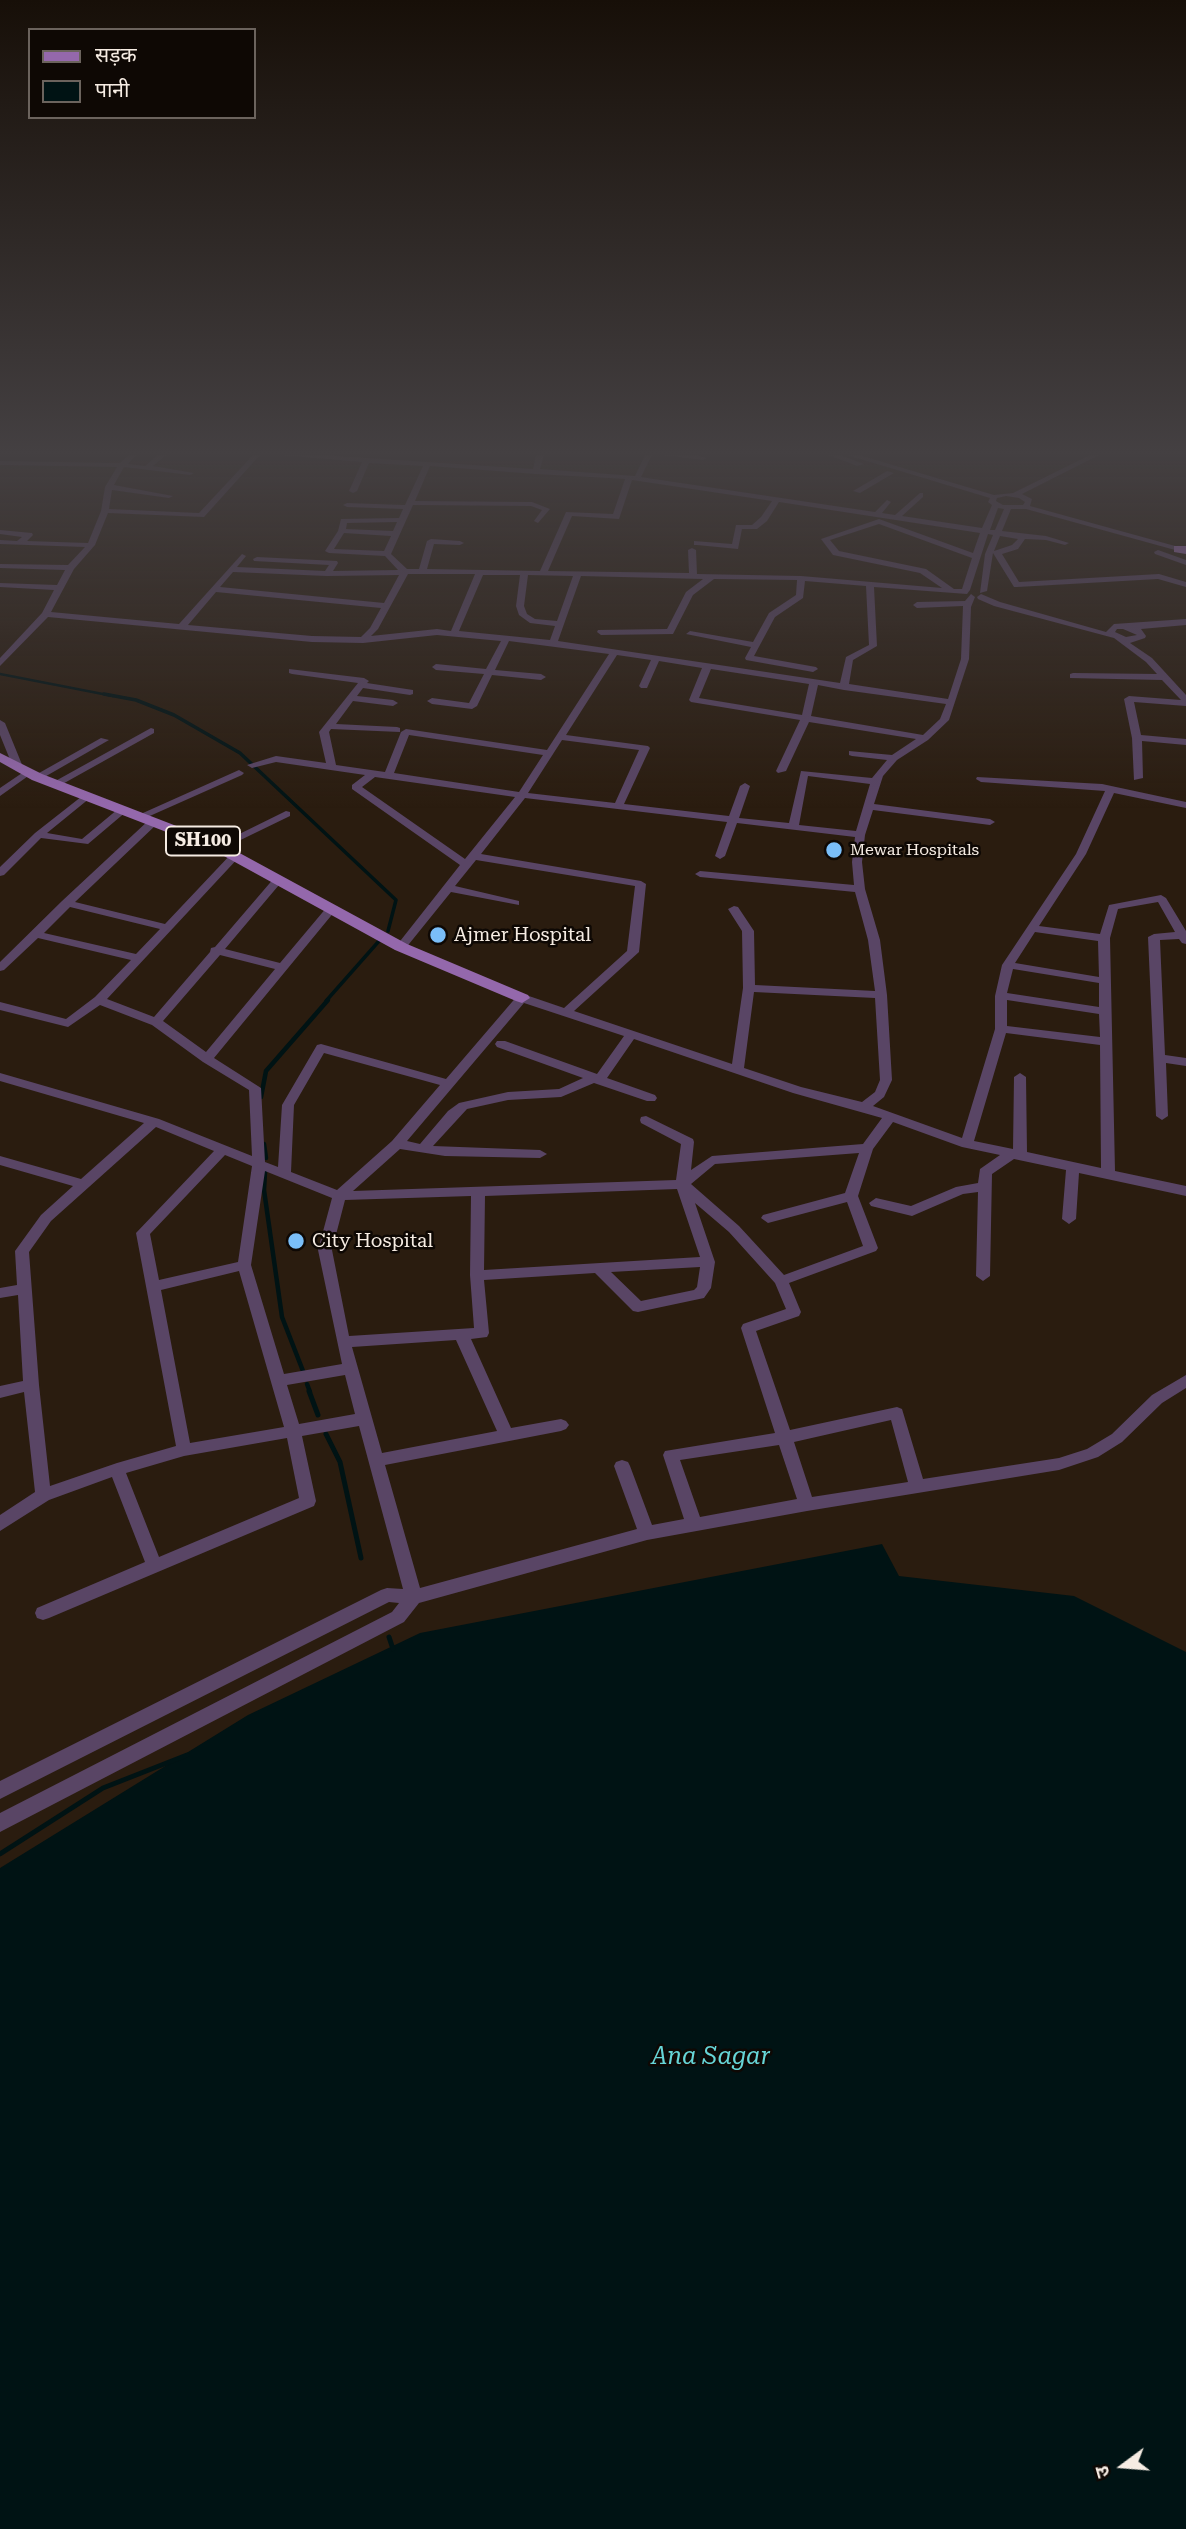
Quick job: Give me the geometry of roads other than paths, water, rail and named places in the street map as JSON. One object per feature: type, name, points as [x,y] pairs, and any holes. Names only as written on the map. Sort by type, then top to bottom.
[{"type":"main road","name":"SH100","points":[[0,757],[55,784],[236,855],[398,945],[522,998]]},
{"type":"street","points":[[3,657],[46,614],[68,573]]},
{"type":"street","points":[[183,625],[229,573]]},
{"type":"street","points":[[307,573],[365,573]]},
{"type":"street","points":[[363,640],[374,629],[404,573]]},
{"type":"street","points":[[454,633],[480,573]]},
{"type":"street","points":[[524,573],[520,603],[523,615],[533,621],[560,624]]},
{"type":"street","points":[[544,573],[801,578],[870,583],[974,595],[997,604],[1114,635],[1141,636],[1186,625]]},
{"type":"street","points":[[926,573],[953,592]]},
{"type":"street","points":[[864,1107],[880,1094],[886,1080],[881,995],[874,940],[860,889],[857,862],[860,835],[874,781],[894,758],[925,738],[944,720],[952,702],[965,659],[968,618],[975,608],[976,573]]},
{"type":"street","points":[[974,595],[982,573]]},
{"type":"street","points":[[1010,573],[1017,585],[1159,576],[1186,585]]},
{"type":"street","points":[[553,643],[578,574]]},
{"type":"street","points":[[601,632],[670,632],[689,594],[712,576]]},
{"type":"street","points":[[781,771],[806,718],[810,682],[815,667],[749,658],[772,615],[800,596],[801,578]]},
{"type":"street","points":[[844,687],[849,659],[873,646],[870,583]]},
{"type":"street","points":[[0,586],[58,588]]},
{"type":"street","points":[[215,589],[386,606]]},
{"type":"street","points":[[917,605],[974,595]]},
{"type":"street","points":[[46,614],[313,639],[363,640],[437,632],[454,633],[553,643],[952,702]]},
{"type":"street","points":[[1114,635],[1130,627],[1186,625]]},
{"type":"street","points":[[1130,627],[1141,636],[1149,660]]},
{"type":"street","points":[[691,634],[755,645]]},
{"type":"street","points":[[1114,635],[1149,660],[1186,702]]},
{"type":"street","points":[[432,701],[472,706],[506,639]]},
{"type":"street","points":[[398,945],[449,888],[523,795],[614,653]]},
{"type":"street","points":[[644,686],[656,659]]},
{"type":"street","points":[[436,667],[541,677]]},
{"type":"street","points":[[707,667],[694,701],[925,738]]},
{"type":"street","points":[[292,671],[364,681],[324,732],[331,766]]},
{"type":"street","points":[[1073,676],[1165,677]]},
{"type":"street","points":[[361,685],[410,692]]},
{"type":"street","points":[[351,698],[393,703]]},
{"type":"street","points":[[1138,778],[1137,738],[1129,699],[1186,702]]},
{"type":"street","points":[[0,723],[28,772]]},
{"type":"street","points":[[329,726],[397,730]]},
{"type":"street","points":[[55,784],[151,730]]},
{"type":"street","points":[[389,774],[406,732],[550,753]]},
{"type":"street","points":[[560,737],[645,748],[618,807]]},
{"type":"street","points":[[1137,738],[1186,742]]},
{"type":"street","points":[[0,793],[28,772],[104,740]]},
{"type":"street","points":[[852,753],[894,758]]},
{"type":"street","points":[[271,766],[252,765],[276,759],[523,795],[860,835]]},
{"type":"street","points":[[375,772],[356,788],[470,861],[641,884],[633,952],[565,1013]]},
{"type":"street","points":[[0,968],[5,956],[35,934],[146,820],[239,773]]},
{"type":"street","points":[[793,827],[804,773],[874,781]]},
{"type":"street","points":[[981,779],[1121,791],[1186,805]]},
{"type":"street","points":[[720,856],[745,786]]},
{"type":"street","points":[[967,1144],[1001,1029],[1001,996],[1008,965],[1121,791]]},
{"type":"street","points":[[0,873],[39,835],[86,796]]},
{"type":"street","points":[[868,806],[990,822]]},
{"type":"street","points":[[39,835],[84,842],[122,811]]},
{"type":"street","points":[[218,847],[286,814]]},
{"type":"street","points":[[0,1006],[70,1026],[99,1000],[165,927],[236,855]]},
{"type":"street","points":[[701,874],[860,889]]},
{"type":"street","points":[[156,1022],[215,950],[279,879]]},
{"type":"street","points":[[449,888],[515,903]]},
{"type":"street","points":[[1108,1174],[1104,938],[1113,907],[1161,898],[1184,938]]},
{"type":"street","points":[[66,904],[165,927]]},
{"type":"street","points":[[207,1059],[331,909]]},
{"type":"street","points":[[734,909],[748,931],[749,988],[737,1072]]},
{"type":"street","points":[[1031,928],[1104,938]]},
{"type":"street","points":[[35,934],[136,958]]},
{"type":"street","points":[[1162,1116],[1154,937],[1184,938]]},
{"type":"street","points":[[215,950],[281,967]]},
{"type":"street","points":[[1008,965],[1105,981]]},
{"type":"street","points":[[749,988],[881,995]]},
{"type":"street","points":[[1001,996],[1105,1011]]},
{"type":"street","points":[[414,1597],[343,1342],[325,1251],[339,1196],[397,1144],[522,998],[737,1072],[864,1107],[967,1144],[1186,1191]]},
{"type":"street","points":[[43,1613],[308,1502],[294,1433],[244,1265],[258,1166],[255,1088],[207,1059],[156,1022],[99,1000]]},
{"type":"street","points":[[1001,1029],[1106,1041]]},
{"type":"street","points":[[423,1149],[463,1106],[508,1096],[562,1093],[596,1079],[630,1036]]},
{"type":"street","points":[[501,1044],[651,1098]]},
{"type":"street","points":[[284,1174],[288,1105],[321,1048],[450,1084]]},
{"type":"street","points":[[1160,1058],[1186,1062]]},
{"type":"street","points":[[0,1077],[155,1122],[258,1166],[339,1196],[682,1184],[712,1160],[867,1148]]},
{"type":"street","points":[[1016,1154],[1020,1077]]},
{"type":"street","points":[[781,1281],[871,1248],[851,1196],[867,1148],[890,1117]]},
{"type":"street","points":[[598,1268],[638,1307],[699,1294],[704,1288],[708,1262],[682,1184],[688,1142],[646,1120]]},
{"type":"street","points":[[43,1495],[30,1385],[22,1251],[46,1218],[155,1122]]},
{"type":"street","points":[[397,1144],[476,1154],[540,1154]]},
{"type":"street","points":[[184,1450],[143,1233],[222,1151]]},
{"type":"street","points":[[983,1276],[985,1172],[1016,1154]]},
{"type":"street","points":[[0,1160],[84,1185]]},
{"type":"street","points":[[1069,1219],[1073,1167]]},
{"type":"street","points":[[682,1184],[734,1228],[781,1281],[793,1312],[748,1328],[807,1504]]},
{"type":"street","points":[[876,1203],[912,1211],[961,1189],[985,1187]]},
{"type":"street","points":[[343,1342],[464,1341],[482,1333],[477,1275],[478,1191]]},
{"type":"street","points":[[768,1218],[851,1196]]},
{"type":"street","points":[[477,1275],[708,1262]]},
{"type":"street","points":[[153,1287],[244,1265]]},
{"type":"street","points":[[0,1293],[24,1289]]},
{"type":"street","points":[[464,1341],[506,1435]]},
{"type":"street","points":[[277,1381],[351,1368]]},
{"type":"street","points":[[0,1790],[387,1595],[414,1597],[647,1533],[807,1504],[1036,1469],[1092,1453],[1117,1438],[1157,1399],[1186,1381]]},
{"type":"street","points":[[0,1392],[30,1385]]},
{"type":"street","points":[[694,1524],[670,1455],[783,1438],[897,1413],[918,1486]]},
{"type":"street","points":[[0,1524],[43,1495],[117,1469],[184,1450],[363,1419]]},
{"type":"street","points":[[376,1460],[561,1424]]},
{"type":"street","points":[[622,1466],[647,1533]]},
{"type":"street","points":[[117,1469],[155,1567]]},
{"type":"street","points":[[0,1823],[398,1617],[414,1597]]},
{"type":"street","points":[[359,1609],[369,1632]]},
{"type":"water","name":"Ana Sagar","points":[[882,1544],[899,1576],[1074,1596],[1186,1652],[1186,2529],[0,2529],[0,1868],[248,1715],[420,1633]]},
{"type":"waterway","points":[[0,674],[113,696]]},
{"type":"waterway","points":[[104,694],[136,700],[174,715],[240,753],[396,900],[388,931]]},
{"type":"waterway","points":[[326,1001],[379,941]]},
{"type":"waterway","points":[[261,1097],[266,1071],[328,1000]]},
{"type":"waterway","points":[[264,1144],[266,1158]]},
{"type":"waterway","points":[[265,1172],[264,1190],[282,1317],[303,1371]]},
{"type":"waterway","points":[[307,1384],[310,1392]]},
{"type":"waterway","points":[[309,1391],[318,1415]]},
{"type":"waterway","points":[[326,1434],[340,1462],[361,1558]]},
{"type":"waterway","points":[[389,1637],[393,1649]]},
{"type":"waterway","points":[[0,1854],[103,1788],[187,1755]]},
{"type":"place","name":"Mewar Hospitals","points":[[834,850]]},
{"type":"place","name":"Ajmer Hospital","points":[[438,935]]},
{"type":"place","name":"City Hospital","points":[[296,1241]]}]
